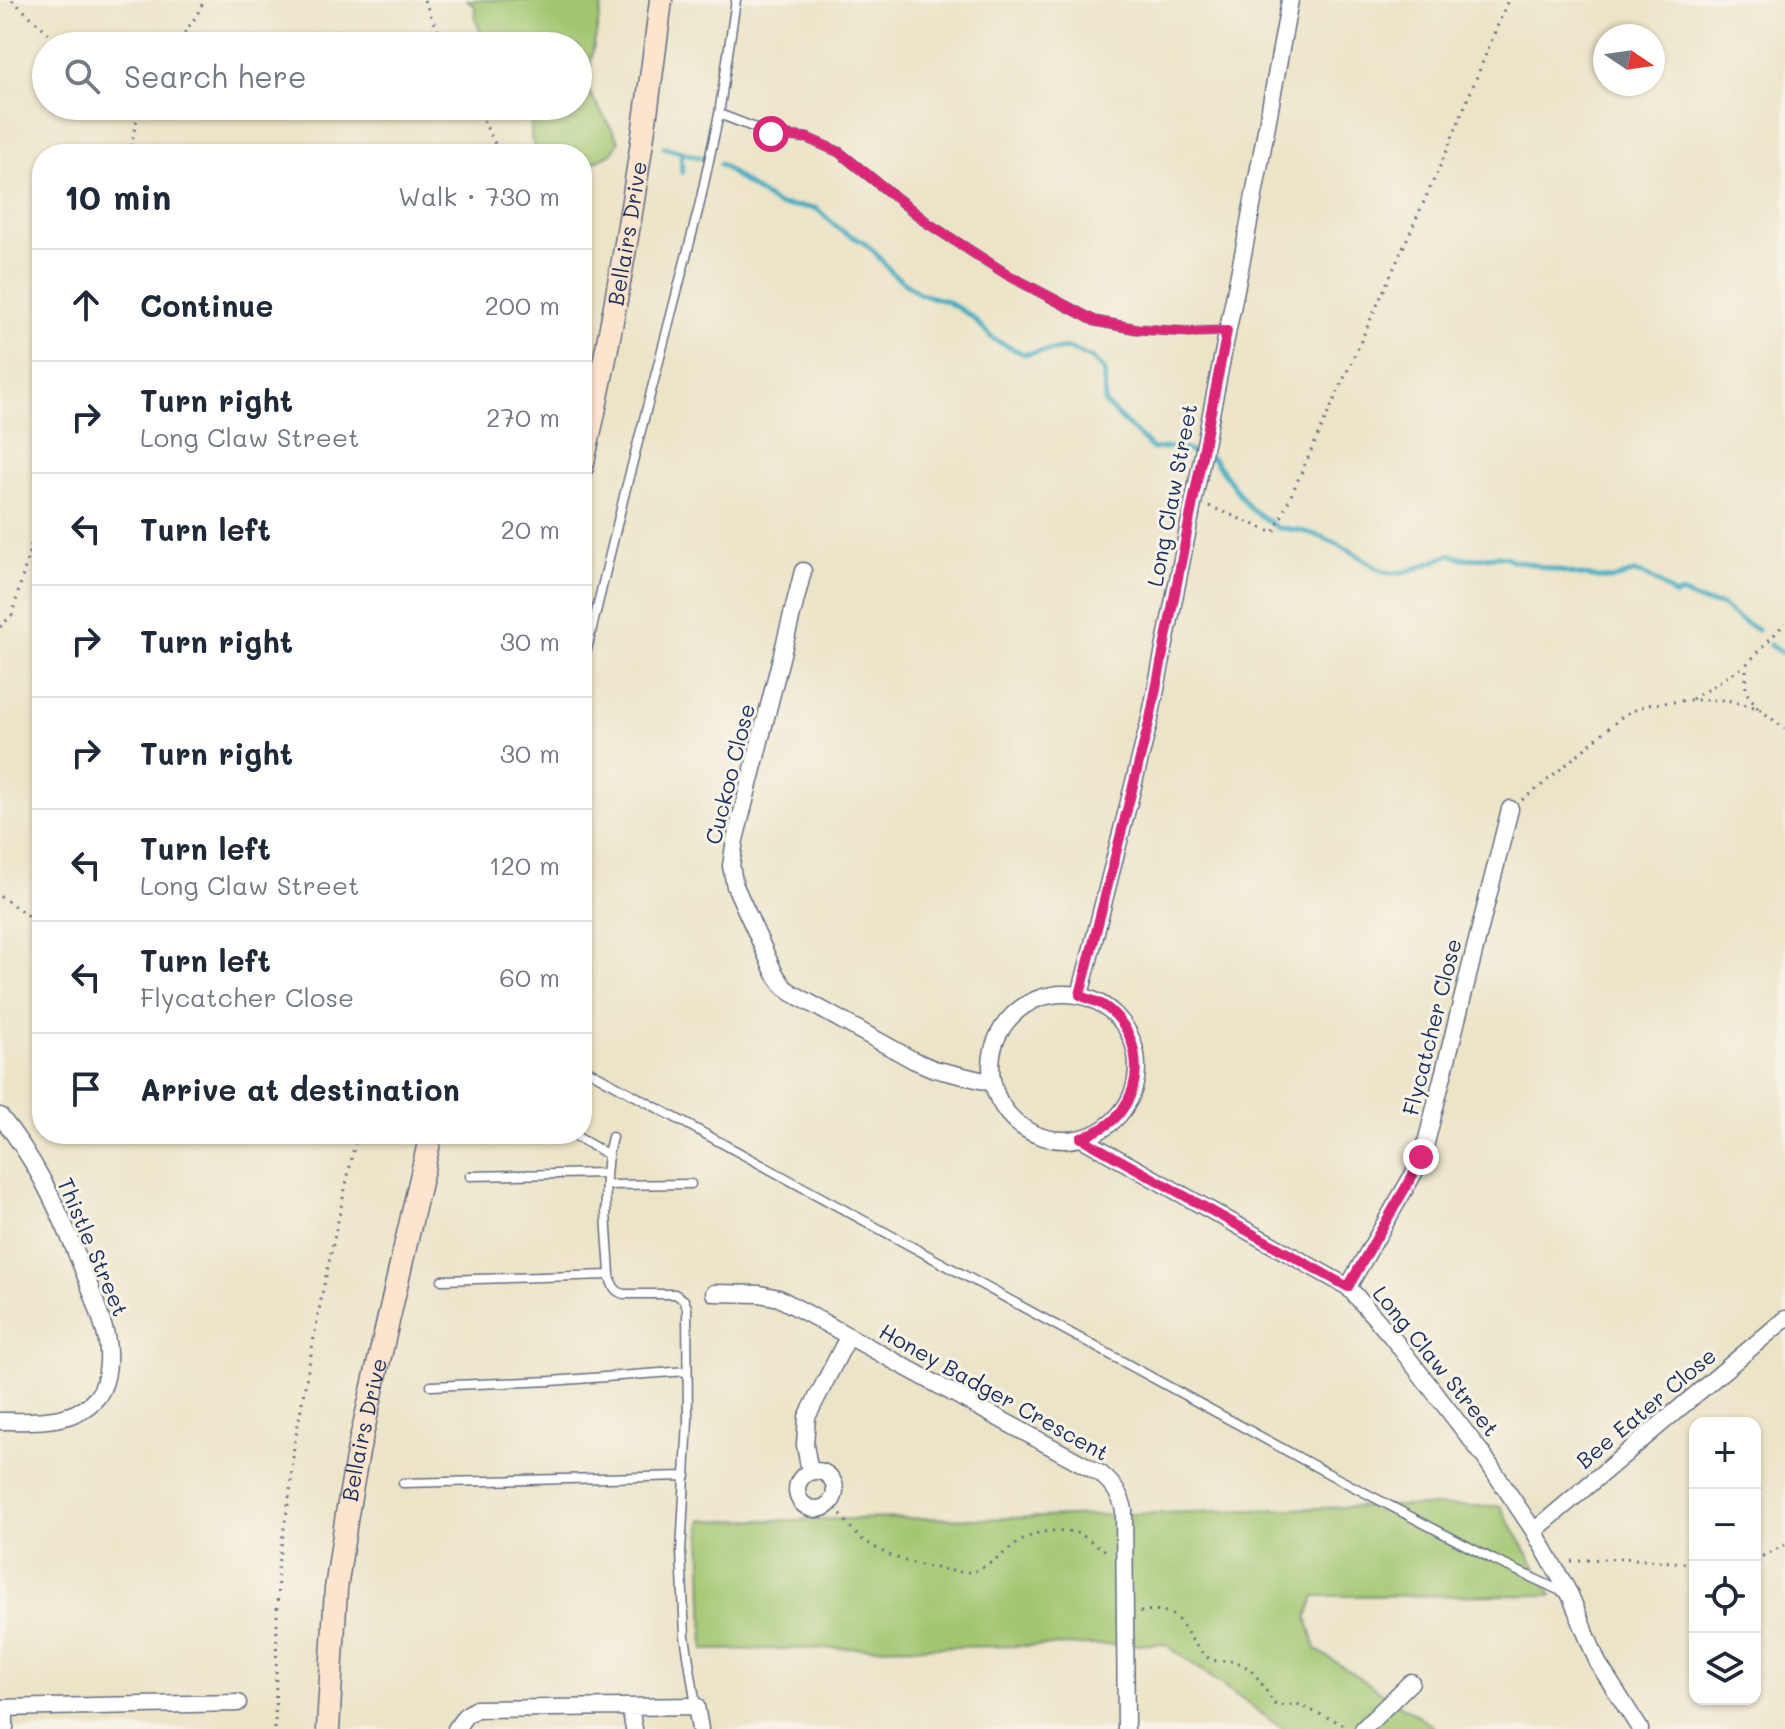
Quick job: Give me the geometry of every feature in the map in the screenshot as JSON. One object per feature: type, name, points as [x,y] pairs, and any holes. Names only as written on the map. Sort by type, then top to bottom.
[{"type":"street","name":"Bellairs Drive","points":[[592,420],[635,188],[661,0]]},
{"type":"street","name":"Long Claw Street","points":[[1080,995],[1150,719],[1290,0]]},
{"type":"street","name":"Cuckoo Close","points":[[803,571],[735,840],[731,866],[735,886],[774,972],[784,987],[923,1065],[956,1076],[993,1083]]},
{"type":"street","name":"Flycatcher Close","points":[[1348,1287],[1414,1173],[1425,1147],[1510,809]]},
{"type":"street","points":[[1055,994],[1080,995],[1102,1005],[1120,1021],[1132,1042],[1137,1066],[1133,1090],[1121,1112],[1103,1128],[1081,1138],[1062,1140],[1043,1137],[1026,1129],[1010,1117],[999,1102],[993,1083],[991,1059],[998,1036],[1012,1015],[1032,1001],[1055,994]]},
{"type":"street","name":"Thistle Street","points":[[0,1116],[15,1134],[62,1217],[87,1278],[107,1347],[104,1385],[80,1411],[52,1420],[0,1421]]},
{"type":"street","name":"Long Claw Street","points":[[1081,1138],[1348,1287],[1391,1336],[1483,1455],[1534,1531],[1570,1595],[1598,1663],[1640,1729]]},
{"type":"street","name":"Bellairs Drive","points":[[328,1729],[336,1589],[347,1514],[358,1452],[429,1144]]},
{"type":"street","name":"Honey Badger Crescent","points":[[714,1293],[760,1294],[779,1298],[1105,1478],[1117,1490],[1123,1504],[1126,1729]]},
{"type":"street","name":"Bee Eater Close","points":[[1534,1531],[1785,1319]]},
{"type":"street","points":[[810,1472],[805,1445],[807,1417],[848,1337]]},
{"type":"street","points":[[810,1472],[822,1472],[831,1479],[835,1491],[831,1502],[821,1509],[803,1504],[797,1493],[800,1480],[810,1472]]},
{"type":"street","points":[[1363,1729],[1411,1682]]},
{"type":"street","points":[[5,1729],[3,1708],[238,1703]]},
{"type":"street","points":[[456,1729],[465,1716],[476,1709],[696,1706],[700,1729]]},
{"type":"street","points":[[630,1708],[634,1729]]},
{"type":"lane","points":[[592,629],[699,207],[719,114],[736,0]]},
{"type":"lane","points":[[719,114],[771,134],[807,138],[839,152],[929,224],[1008,275],[1095,321],[1137,329],[1227,331]]},
{"type":"lane","points":[[592,1072],[1331,1475],[1494,1560],[1570,1595]]},
{"type":"lane","points":[[612,1137],[605,1173],[610,1275],[614,1287],[620,1293],[675,1294],[684,1300],[687,1308],[686,1476],[681,1562],[685,1636],[696,1706]]},
{"type":"lane","points":[[590,1144],[607,1154]]},
{"type":"lane","points":[[470,1176],[605,1173]]},
{"type":"lane","points":[[606,1185],[691,1184]]},
{"type":"lane","points":[[442,1280],[610,1275]]},
{"type":"lane","points":[[431,1386],[687,1371]]},
{"type":"lane","points":[[403,1483],[686,1476]]},
{"type":"path","points":[[12,0],[47,32]]},
{"type":"path","points":[[185,32],[204,0]]},
{"type":"path","points":[[424,0],[439,32]]},
{"type":"path","points":[[1195,494],[1274,533],[1445,155],[1508,0]]},
{"type":"path","points":[[131,144],[137,120]]},
{"type":"path","points":[[483,120],[495,144]]},
{"type":"path","points":[[0,627],[12,615],[32,542]]},
{"type":"path","points":[[1690,700],[1746,665],[1785,623]]},
{"type":"path","points":[[1746,665],[1746,692],[1758,708],[1785,729]]},
{"type":"path","points":[[1510,809],[1624,715],[1646,705],[1727,700],[1758,708]]},
{"type":"path","points":[[0,896],[32,917]]},
{"type":"path","points":[[275,1729],[278,1565],[294,1446],[322,1294],[355,1144]]},
{"type":"path","points":[[831,1502],[860,1538],[891,1557],[957,1572],[980,1569],[1017,1542],[1033,1534],[1052,1531],[1069,1531],[1110,1553],[1124,1553]]},
{"type":"path","points":[[1761,1557],[1785,1545]]},
{"type":"path","points":[[1553,1562],[1623,1558],[1689,1564]]},
{"type":"path","points":[[1124,1614],[1163,1609],[1173,1615],[1204,1655],[1215,1662],[1231,1660],[1248,1667],[1274,1704],[1297,1704],[1354,1729]]},
{"type":"green space","points":[[467,0],[603,0],[592,55],[592,32],[480,32],[475,6]]},
{"type":"green space","points":[[592,97],[619,141],[612,153],[592,163],[592,144],[534,144],[531,122],[592,120]]},
{"type":"green space","points":[[1380,1506],[1500,1506],[1552,1595],[1315,1596],[1307,1617],[1316,1649],[1437,1729],[1283,1729],[1165,1644],[704,1650],[701,1520],[982,1519]]},
{"type":"waterway","points":[[664,147],[706,159]]},
{"type":"waterway","points":[[681,152],[682,173]]},
{"type":"waterway","points":[[720,164],[778,205],[816,208],[840,230],[874,251],[893,274],[920,294],[946,301],[971,316],[993,339],[1024,354],[1068,348],[1091,358],[1104,370],[1105,404],[1153,449],[1176,447],[1213,459],[1250,508],[1275,526]]},
{"type":"waterway","points":[[1278,528],[1320,536],[1350,550],[1379,569],[1393,573],[1419,568],[1451,554],[1467,558],[1505,557],[1600,578],[1615,579],[1642,574],[1675,596],[1681,593],[1701,602],[1722,605],[1757,630]]},
{"type":"waterway","points":[[1770,645],[1785,655]]},
{"type":"route","points":[[771,134],[807,138],[839,152],[929,224],[1008,275],[1095,321],[1137,329],[1227,331],[1150,719],[1080,995],[1102,1005],[1120,1021],[1132,1042],[1137,1066],[1133,1090],[1121,1112],[1103,1128],[1081,1138],[1348,1287],[1421,1157]]}]
